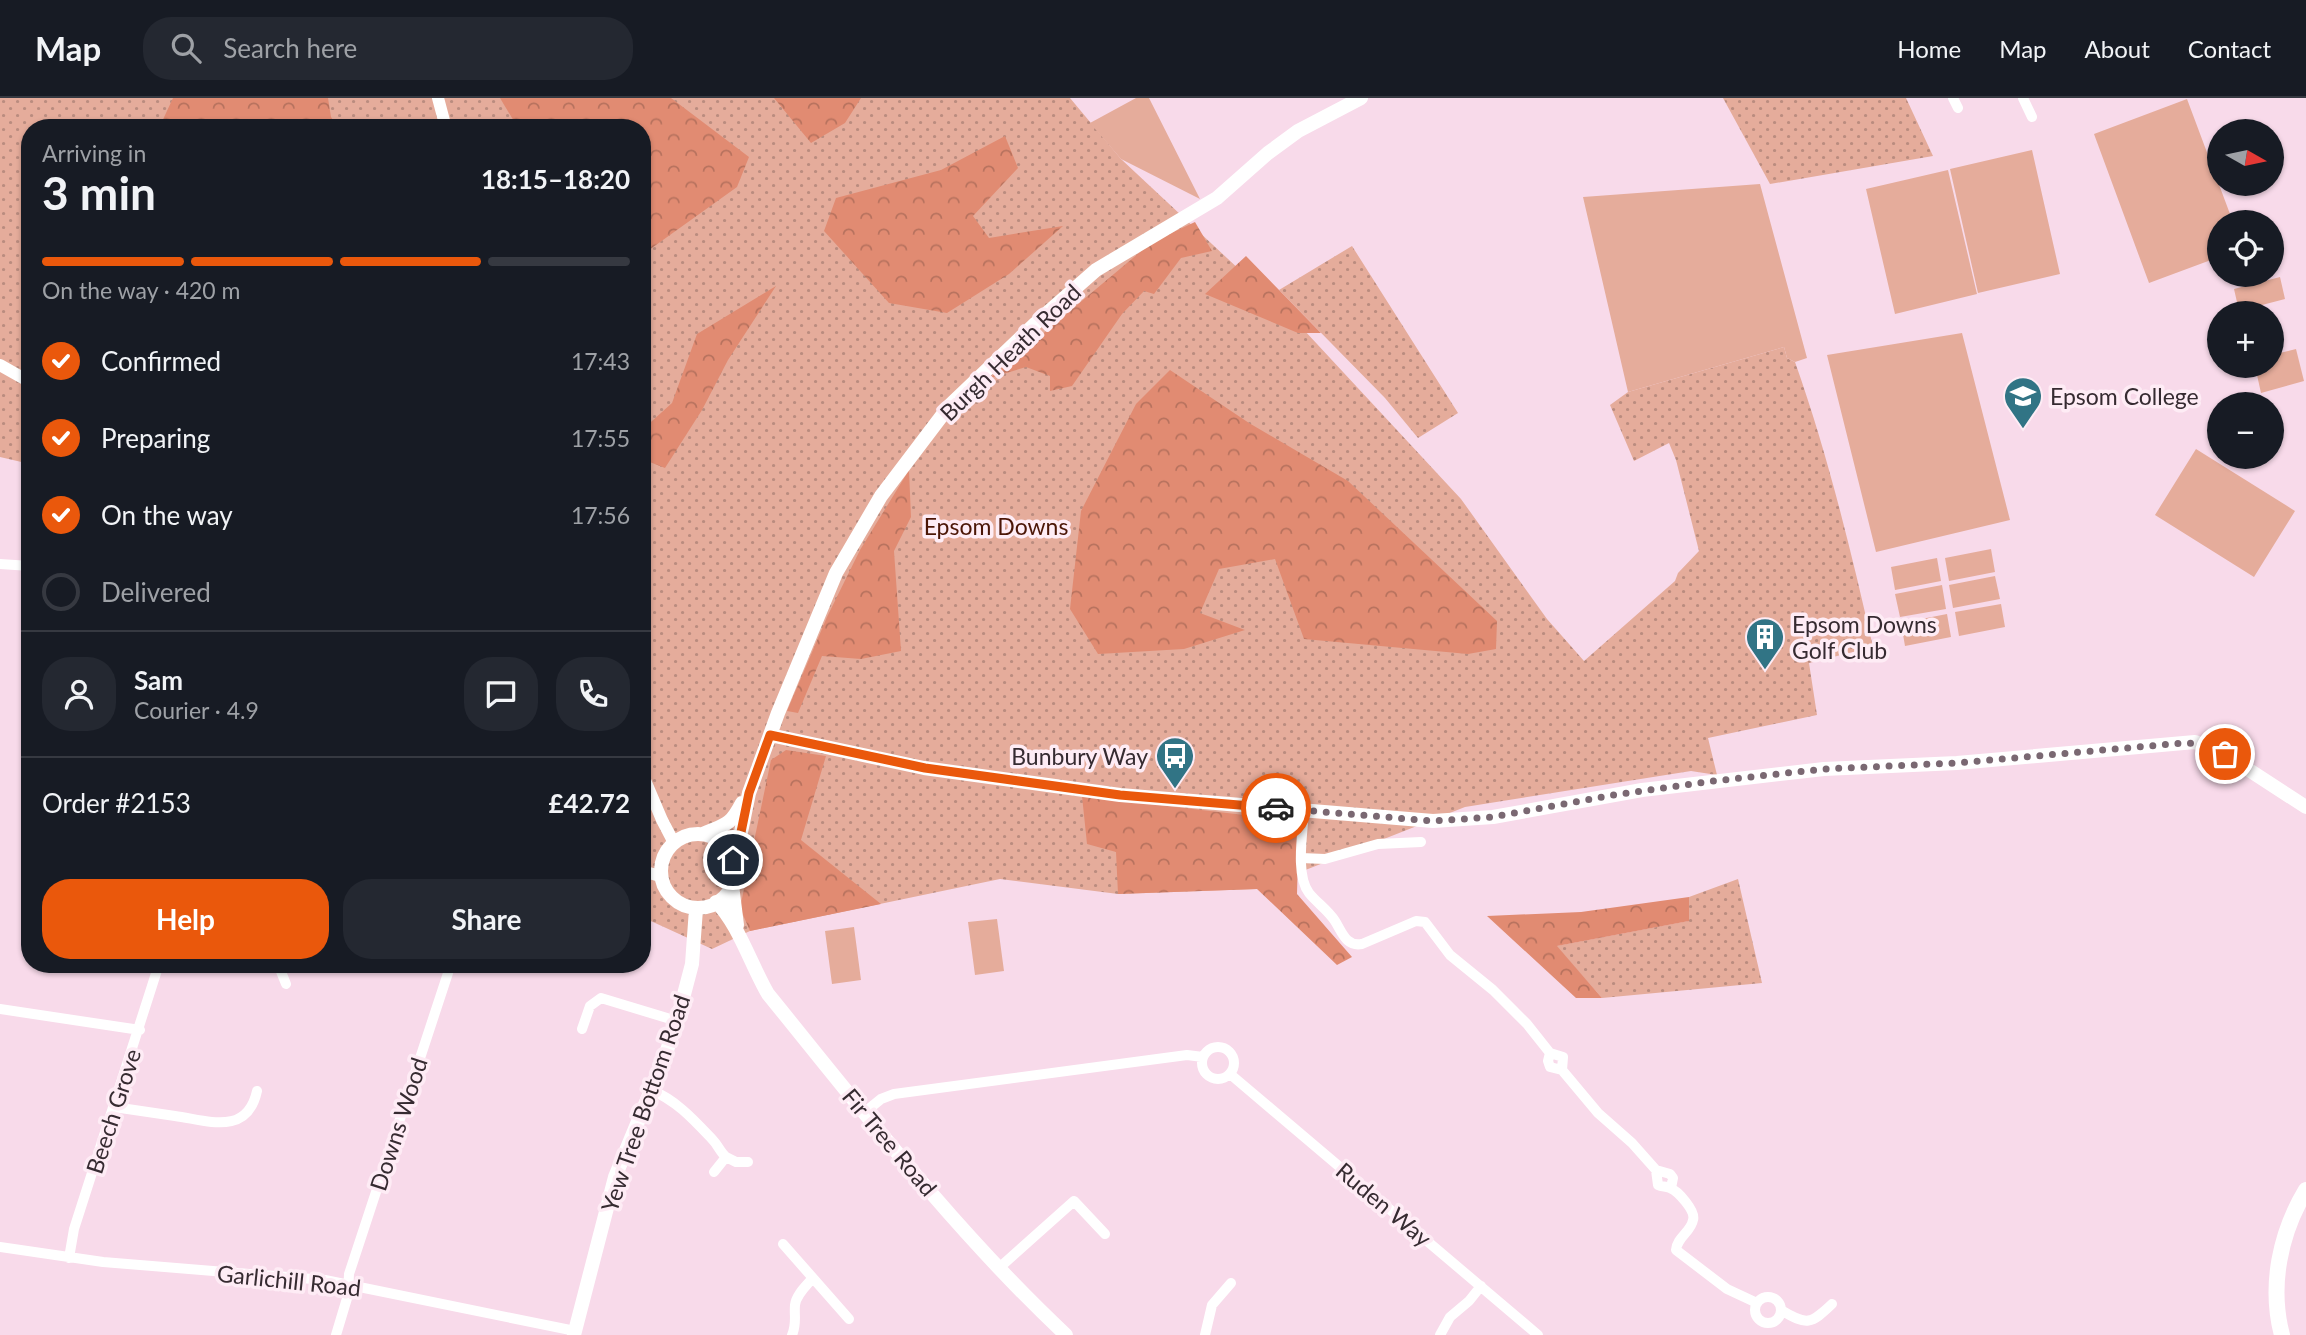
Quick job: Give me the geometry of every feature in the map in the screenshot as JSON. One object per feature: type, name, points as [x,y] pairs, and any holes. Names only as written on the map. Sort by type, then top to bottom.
[{"type":"main road","name":"Burgh Heath Road","points":[[733,860],[749,793],[770,735],[819,611],[842,562],[881,496],[950,405],[1096,270],[1217,198],[1268,153],[1298,131],[1361,98]]},
{"type":"main road","points":[[770,735],[925,768],[1120,795],[1433,821],[1493,817],[1642,790],[1815,770],[1957,763],[2195,742],[2225,754],[2306,807]]},
{"type":"main road","name":"Burgh Heath Road","points":[[703,834],[726,826],[735,818],[749,793]]},
{"type":"main road","points":[[703,834],[724,845],[733,860],[735,874],[732,885],[708,907],[696,909],[684,905],[667,893],[660,876],[663,861],[669,847],[674,843],[688,835],[703,834]]},
{"type":"main road","name":"Fir Tree Road","points":[[732,885],[737,933]]},
{"type":"main road","name":"Fir Tree Road","points":[[716,902],[725,910],[768,994],[864,1112],[999,1268],[1066,1335]]},
{"type":"main road","name":"Yew Tree Bottom Road","points":[[574,1333],[615,1177],[677,1021],[692,964],[696,909]]},
{"type":"main road","points":[[2282,1335],[2278,1318],[2279,1258],[2296,1206],[2306,1190]]},
{"type":"street","points":[[438,98],[444,119]]},
{"type":"street","points":[[1953,98],[1958,108]]},
{"type":"street","points":[[2024,98],[2032,117]]},
{"type":"street","points":[[0,365],[21,377]]},
{"type":"street","points":[[0,564],[21,565]]},
{"type":"street","points":[[651,794],[674,843]]},
{"type":"street","points":[[1304,810],[1301,858],[1306,890],[1329,912],[1347,940],[1357,946],[1416,921],[1425,922],[1450,955],[1493,990],[1527,1024],[1550,1053],[1563,1057],[1562,1070],[1598,1113],[1657,1170],[1671,1174],[1671,1188],[1693,1216],[1693,1221],[1678,1241],[1676,1250],[1727,1289],[1757,1303]]},
{"type":"street","points":[[1301,858],[1325,859],[1378,844],[1421,842]]},
{"type":"street","points":[[651,874],[660,876]]},
{"type":"street","name":"Beech Grove","points":[[69,1258],[75,1229],[156,973]]},
{"type":"street","points":[[282,973],[286,984]]},
{"type":"street","name":"Downs Wood","points":[[337,1335],[348,1295],[349,1274],[448,973]]},
{"type":"street","points":[[582,1029],[590,1006],[601,999],[677,1021]]},
{"type":"street","points":[[0,1009],[140,1030]]},
{"type":"street","name":"Ruden Way","points":[[1217,1047],[1228,1051],[1234,1062],[1230,1074],[1220,1079],[1209,1077],[1203,1068],[1203,1057],[1206,1052],[1217,1047]]},
{"type":"street","name":"Ruden Way","points":[[864,1112],[881,1099],[894,1094],[1187,1055],[1203,1057]]},
{"type":"street","name":"Ruden Way","points":[[1230,1074],[1538,1335]]},
{"type":"street","points":[[651,1090],[678,1105],[726,1157],[748,1162]]},
{"type":"street","points":[[114,1107],[227,1123],[250,1110],[257,1091]]},
{"type":"street","points":[[713,1172],[726,1157]]},
{"type":"street","points":[[999,1268],[1074,1201],[1105,1234]]},
{"type":"street","points":[[783,1244],[849,1318]]},
{"type":"street","name":"Garlichill Road","points":[[0,1247],[69,1258],[298,1277],[349,1285],[574,1333]]},
{"type":"street","points":[[792,1335],[796,1323],[795,1305],[798,1296],[812,1279]]},
{"type":"street","points":[[1210,1334],[1209,1312],[1231,1283]]},
{"type":"street","points":[[1440,1335],[1450,1317],[1469,1301],[1481,1286]]},
{"type":"street","points":[[1782,1311],[1775,1321],[1765,1323],[1756,1317],[1755,1311],[1762,1298],[1771,1297],[1779,1302],[1782,1311],[1805,1322],[1813,1321],[1832,1304]]},
{"type":"green space","name":"Epsom Downs Golf Club","points":[[0,98],[1070,98],[1121,159],[1304,330],[1461,499],[1547,619],[1584,661],[1675,581],[1678,573],[1699,551],[1676,460],[1669,443],[1634,461],[1610,405],[1628,392],[1784,347],[1787,358],[1795,362],[1818,432],[1873,647],[1809,663],[1817,715],[1708,738],[1717,775],[1691,771],[1465,807],[1257,889],[1118,894],[1000,879],[750,931],[712,949],[651,921],[651,119],[21,119],[21,462],[0,457]]},
{"type":"green space","points":[[173,98],[328,98],[332,119],[163,119]]},
{"type":"green space","points":[[500,98],[671,98],[749,157],[737,187],[651,249],[651,119],[513,119]]},
{"type":"green space","points":[[774,98],[861,98],[845,123],[811,143]]},
{"type":"green space","points":[[1136,98],[1149,98],[1200,199],[1121,159],[1090,123]]},
{"type":"green space","points":[[1723,98],[1906,98],[1933,156],[1770,184]]},
{"type":"green space","points":[[2187,99],[2207,152],[2207,196],[2223,196],[2229,210],[2207,210],[2207,261],[2149,283],[2094,134]]},
{"type":"green space","points":[[1005,136],[1018,168],[973,216],[989,238],[1063,226],[1009,274],[947,313],[889,303],[824,231],[836,198],[941,170]]},
{"type":"green space","points":[[2032,150],[2060,274],[1978,293],[1950,169]]},
{"type":"green space","points":[[1948,170],[1977,294],[1895,314],[1866,189]]},
{"type":"green space","points":[[1760,184],[1807,358],[1795,362],[1787,358],[1784,347],[1628,392],[1583,197]]},
{"type":"green space","points":[[1195,222],[1212,251],[1181,258],[1154,294],[1144,291],[1122,314],[1072,386],[1050,391],[1050,376],[1026,367],[990,378],[1152,242]]},
{"type":"green space","points":[[1352,246],[1458,413],[1418,438],[1385,398],[1279,290]]},
{"type":"green space","points":[[1246,256],[1321,333],[1298,333],[1205,294]]},
{"type":"green space","points":[[776,286],[728,360],[702,410],[665,468],[651,463],[651,422],[672,403],[697,334]]},
{"type":"green space","points":[[2282,287],[2285,299],[2237,301],[2234,289]]},
{"type":"green space","points":[[1962,333],[2010,520],[1876,552],[1827,355]]},
{"type":"green space","points":[[2296,349],[2304,381],[2261,392],[2258,378],[2284,378],[2284,352]]},
{"type":"green space","points":[[1170,370],[1249,423],[1348,481],[1497,621],[1496,649],[1468,654],[1304,639],[1275,559],[1219,569],[1200,613],[1245,630],[1184,649],[1098,654],[1070,609],[1081,511],[1136,404]]},
{"type":"green space","points":[[2196,449],[2207,456],[2207,469],[2228,469],[2295,511],[2254,577],[2155,515]]},
{"type":"green space","points":[[909,470],[911,517],[894,551],[901,651],[861,659],[822,656],[798,713],[787,711],[827,617],[860,550]]},
{"type":"green space","points":[[1991,549],[1995,572],[1949,581],[1945,558]]},
{"type":"green space","points":[[1937,558],[1941,581],[1895,590],[1891,567]]},
{"type":"green space","points":[[1995,576],[2000,599],[1953,608],[1949,585]]},
{"type":"green space","points":[[1942,585],[1946,609],[1900,617],[1895,594]]},
{"type":"green space","points":[[2001,604],[2005,627],[1959,636],[1955,612]]},
{"type":"green space","points":[[1947,614],[1951,637],[1905,646],[1901,623]]},
{"type":"green space","points":[[786,750],[826,756],[801,840],[881,904],[750,931],[740,908],[771,760]]},
{"type":"green space","points":[[1082,796],[1288,820],[1299,819],[1297,894],[1352,957],[1337,965],[1257,889],[1118,894],[1116,852],[1087,844]]},
{"type":"green space","points":[[1738,879],[1762,983],[1602,998],[1556,946],[1688,921],[1689,897]]},
{"type":"green space","points":[[1689,897],[1689,921],[1557,946],[1602,998],[1576,998],[1487,916],[1581,912]]},
{"type":"green space","points":[[997,919],[1004,971],[975,975],[968,922]]},
{"type":"green space","points":[[854,927],[861,980],[832,984],[825,931]]},
{"type":"way so far","points":[[1276,808],[1433,821],[1493,817],[1642,790],[1824,769],[1957,763],[2195,742],[2225,754]]},
{"type":"place","name":"Epsom College","points":[[2023,430]]},
{"type":"place","name":"Epsom Downs Golf Club","points":[[1765,671]]},
{"type":"place","name":"Bunbury Way","points":[[1175,790]]},
{"type":"route","points":[[733,860],[749,793],[770,735],[925,768],[1120,795],[1276,808]]},
{"type":"park label","name":"Epsom Downs","points":[[996,526]]}]
